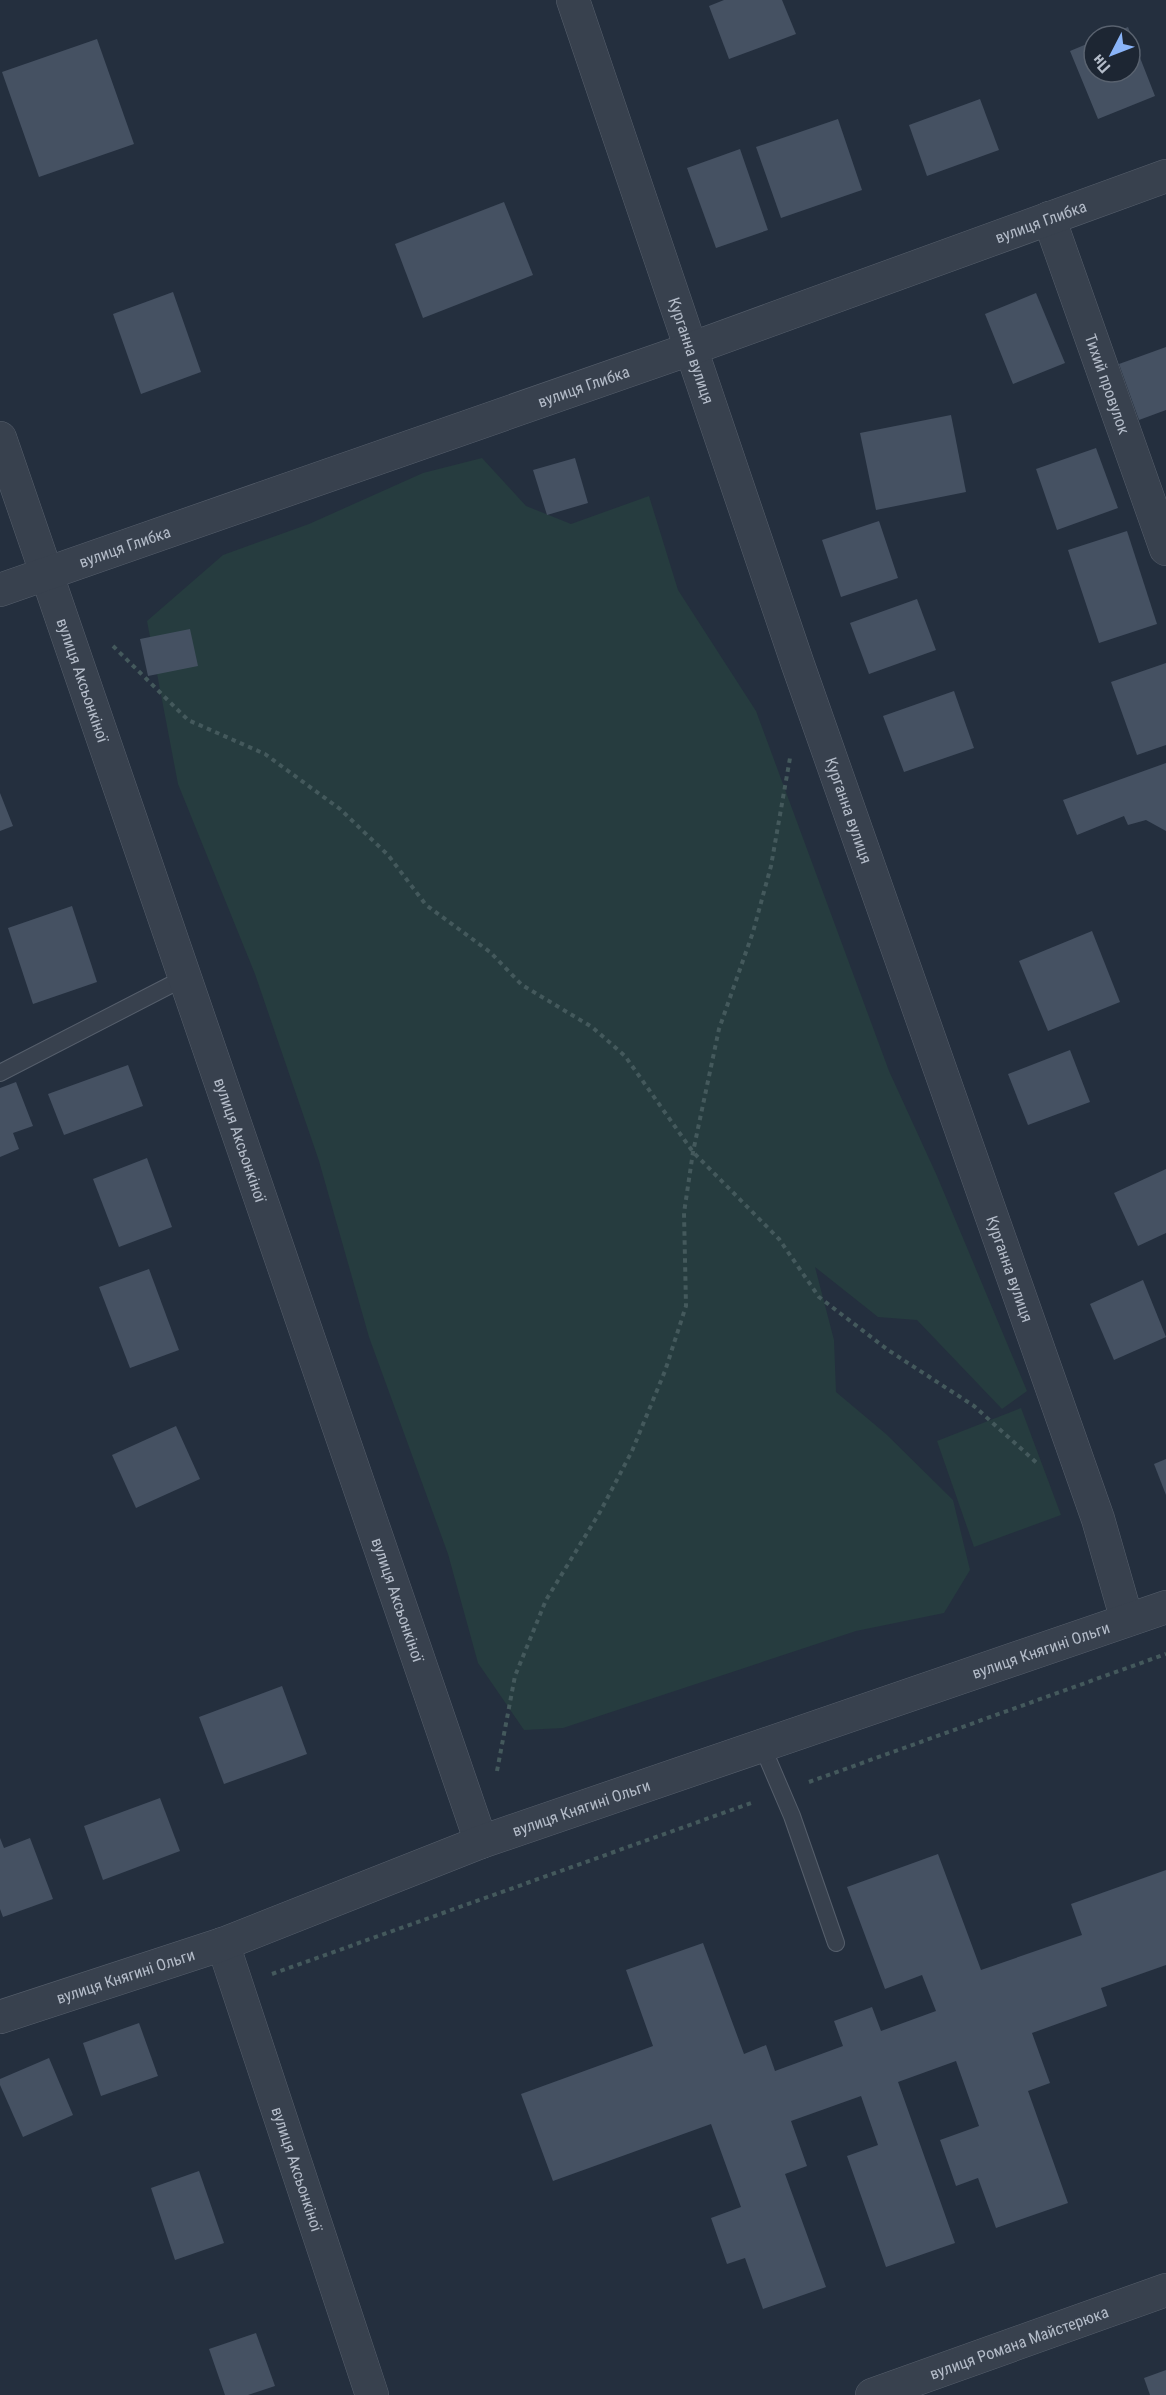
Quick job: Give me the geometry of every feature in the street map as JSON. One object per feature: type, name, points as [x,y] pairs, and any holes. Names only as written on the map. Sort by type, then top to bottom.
[{"type":"street","name":"Курганна вулиця","points":[[573,0],[693,348],[797,662],[1098,1519],[1127,1620]]},
{"type":"street","name":"вулиця Глибка","points":[[0,590],[693,348],[1166,176]]},
{"type":"street","name":"Тихий провулок","points":[[1049,219],[1166,549]]},
{"type":"street","name":"вулиця Аксьонкіної","points":[[0,438],[481,1842]]},
{"type":"street","name":"вулиця Княгині Ольги","points":[[0,2017],[223,1944],[481,1842],[763,1748],[1166,1607]]},
{"type":"street","name":"вулиця Аксьонкіної","points":[[223,1944],[372,2395]]},
{"type":"street","name":"вулиця Романа Майстерюка","points":[[872,2395],[1166,2290]]},
{"type":"lane","points":[[0,1073],[186,977]]},
{"type":"lane","points":[[763,1748],[782,1792],[836,1943]]},
{"type":"path","points":[[109,642],[188,720],[265,754],[340,809],[388,855],[426,905],[490,952],[522,985],[600,1034],[625,1056],[693,1152],[779,1239],[819,1297],[888,1350],[974,1406],[1040,1466]]},
{"type":"path","points":[[496,1775],[516,1676],[546,1599],[600,1512],[632,1451],[664,1371],[686,1306],[684,1213],[693,1152],[719,1029],[753,932],[771,866],[791,749]]},
{"type":"path","points":[[237,1986],[1166,1654]]},
{"type":"green space","points":[[482,458],[526,506],[571,524],[649,496],[678,590],[756,711],[889,1071],[937,1176],[1027,1391],[1002,1409],[917,1320],[878,1317],[815,1267],[834,1340],[836,1392],[886,1434],[953,1500],[970,1570],[944,1613],[856,1631],[563,1728],[524,1730],[478,1663],[448,1554],[369,1337],[319,1161],[255,974],[178,784],[147,621],[223,555],[309,524],[423,473]]},
{"type":"green space","points":[[1021,1408],[1061,1515],[974,1547],[937,1441]]},
{"type":"building","points":[[724,0],[782,0],[796,34],[729,59],[709,6]]},
{"type":"building","points":[[97,39],[134,144],[39,177],[2,72]]},
{"type":"building","points":[[1082,46],[1082,80],[1070,51]]},
{"type":"building","points":[[1142,63],[1155,96],[1098,119],[1084,84],[1142,84]]},
{"type":"building","points":[[980,99],[999,150],[927,176],[909,125]]},
{"type":"building","points":[[838,119],[862,190],[781,218],[756,147]]},
{"type":"building","points":[[740,149],[768,230],[716,248],[687,168]]},
{"type":"building","points":[[504,202],[533,275],[423,318],[395,244]]},
{"type":"building","points":[[173,292],[201,372],[141,394],[113,314]]},
{"type":"building","points":[[1036,293],[1065,363],[1013,384],[985,314]]},
{"type":"building","points":[[1166,347],[1166,410],[1139,420],[1119,364]]},
{"type":"building","points":[[951,415],[966,492],[876,510],[860,433]]},
{"type":"building","points":[[1096,448],[1118,508],[1057,530],[1036,469]]},
{"type":"building","points":[[575,458],[588,503],[547,515],[533,470]]},
{"type":"building","points":[[879,521],[898,578],[841,597],[822,540]]},
{"type":"building","points":[[1127,531],[1157,624],[1099,643],[1068,550]]},
{"type":"building","points":[[917,599],[936,650],[869,674],[850,623]]},
{"type":"building","points":[[190,629],[198,666],[148,676],[140,639]]},
{"type":"building","points":[[1166,663],[1166,745],[1137,755],[1111,682]]},
{"type":"building","points":[[954,691],[974,748],[904,772],[883,716]]},
{"type":"building","points":[[1166,763],[1166,831],[1146,820],[1128,825],[1124,816],[1077,835],[1063,800]]},
{"type":"building","points":[[0,793],[13,826],[0,831]]},
{"type":"building","points":[[72,906],[97,982],[33,1004],[8,928]]},
{"type":"building","points":[[1092,931],[1120,1002],[1048,1031],[1019,961]]},
{"type":"building","points":[[1070,1050],[1090,1102],[1028,1125],[1008,1074]]},
{"type":"building","points":[[128,1065],[143,1106],[64,1135],[48,1094]]},
{"type":"building","points":[[16,1082],[33,1126],[13,1133],[19,1149],[0,1157],[0,1088]]},
{"type":"building","points":[[147,1158],[172,1227],[119,1247],[93,1179]]},
{"type":"building","points":[[1166,1169],[1166,1233],[1138,1246],[1114,1193]]},
{"type":"building","points":[[149,1269],[179,1350],[130,1368],[99,1287]]},
{"type":"building","points":[[1143,1280],[1166,1337],[1114,1360],[1090,1304]]},
{"type":"building","points":[[176,1426],[200,1479],[136,1508],[112,1455]]},
{"type":"building","points":[[1166,1459],[1166,1495],[1154,1464]]},
{"type":"building","points":[[282,1686],[307,1754],[224,1784],[199,1717]]},
{"type":"building","points":[[160,1798],[180,1851],[103,1880],[84,1826]]},
{"type":"building","points":[[0,1838],[4,1848],[30,1838],[53,1899],[3,1917],[0,1909]]},
{"type":"building","points":[[938,1854],[981,1970],[1082,1935],[1071,1904],[1166,1870],[1166,1965],[1101,1988],[1107,2006],[1032,2033],[1050,2083],[1028,2091],[1068,2203],[996,2228],[978,2178],[956,2186],[940,2140],[979,2126],[956,2061],[898,2082],[955,2243],[886,2267],[847,2156],[878,2145],[861,2096],[791,2121],[807,2166],[785,2174],[826,2287],[763,2309],[745,2258],[727,2264],[711,2218],[741,2207],[711,2124],[553,2181],[521,2094],[653,2046],[626,1970],[703,1943],[744,2054],[766,2045],[775,2071],[843,2046],[834,2021],[872,2007],[881,2031],[936,2011],[922,1975],[885,1989],[847,1887]]},
{"type":"building","points":[[139,2023],[158,2076],[101,2096],[83,2043]]},
{"type":"building","points":[[49,2058],[73,2115],[23,2137],[0,2085],[0,2079]]},
{"type":"building","points":[[199,2171],[224,2243],[175,2260],[151,2188]]},
{"type":"building","points":[[256,2333],[275,2386],[248,2395],[225,2395],[209,2349]]},
{"type":"building","points":[[1166,2370],[1166,2395],[1150,2395],[1144,2378]]}]
